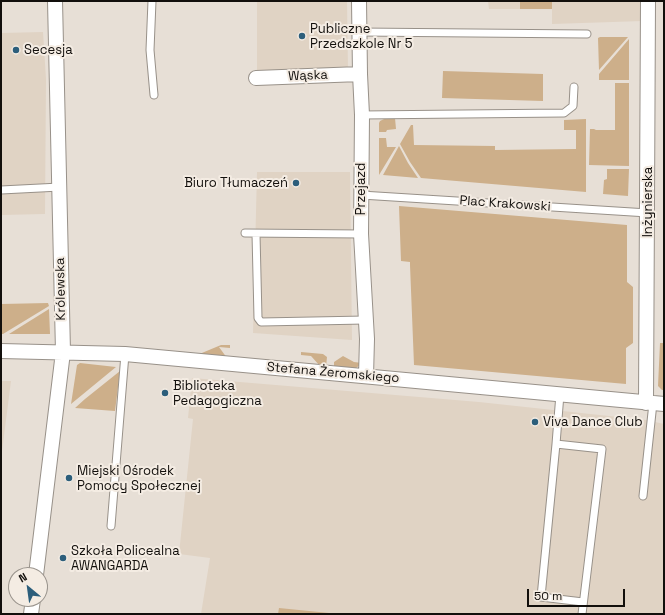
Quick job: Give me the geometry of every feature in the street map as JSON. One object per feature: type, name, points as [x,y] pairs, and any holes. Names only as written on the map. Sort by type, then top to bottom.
[{"type":"street","name":"Królewska","points":[[37,567],[63,352],[56,1]]},
{"type":"street","name":"Przejazd","points":[[359,1],[362,115],[361,234],[366,376]]},
{"type":"street","name":"Inżynierska","points":[[648,1],[648,213],[655,403]]},
{"type":"street","name":"Wąska","points":[[256,78],[360,74]]},
{"type":"street","name":"Stefana Żeromskiego","points":[[1,351],[125,354],[655,403]]},
{"type":"lane","points":[[152,1],[150,50],[154,95]]},
{"type":"lane","points":[[360,32],[587,34]]},
{"type":"lane","points":[[362,115],[564,113],[573,106],[574,87]]},
{"type":"lane","points":[[1,190],[60,187]]},
{"type":"lane","name":"Plac Krakowski","points":[[361,195],[648,213]]},
{"type":"lane","points":[[245,233],[361,234]]},
{"type":"lane","points":[[256,234],[258,318],[261,322],[365,320]]},
{"type":"lane","points":[[111,526],[125,354]]},
{"type":"lane","points":[[560,394],[541,597],[583,602]]},
{"type":"lane","points":[[643,496],[655,403]]},
{"type":"lane","points":[[556,444],[602,449],[582,614]]},
{"type":"shaded area","name":"Publiczne Przedszkole Nr 5","points":[[257,1],[347,1],[348,71],[257,74]]},
{"type":"shaded area","points":[[488,1],[520,1],[520,9],[489,9]]},
{"type":"shaded area","points":[[520,1],[552,1],[552,9],[520,9]]},
{"type":"shaded area","points":[[552,1],[641,1],[643,21],[552,24]]},
{"type":"shaded area","points":[[43,32],[46,79],[45,214],[1,215],[1,33]]},
{"type":"shaded area","points":[[628,37],[599,70],[598,38]]},
{"type":"shaded area","points":[[629,39],[629,80],[599,80],[599,74]]},
{"type":"shaded area","points":[[443,71],[543,74],[543,101],[442,98]]},
{"type":"shaded area","points":[[615,83],[629,83],[629,166],[589,165],[590,129],[615,130]]},
{"type":"shaded area","points":[[395,118],[396,129],[387,130],[386,132],[379,132],[380,121]]},
{"type":"shaded area","points":[[586,119],[586,192],[421,178],[400,144],[411,125],[413,125],[414,145],[495,146],[495,150],[576,149],[576,130],[564,130],[564,120]]},
{"type":"shaded area","points":[[379,138],[386,138],[387,147],[396,147],[379,175]]},
{"type":"shaded area","points":[[399,146],[408,163],[418,178],[383,175]]},
{"type":"shaded area","points":[[607,169],[629,169],[628,196],[603,194],[604,180],[607,179]]},
{"type":"shaded area","points":[[257,172],[350,172],[352,340],[253,333]]},
{"type":"shaded area","points":[[399,206],[627,225],[627,282],[633,287],[633,343],[626,348],[626,384],[414,365],[410,262],[401,261]]},
{"type":"shaded area","points":[[48,303],[49,306],[1,334],[1,304]]},
{"type":"shaded area","points":[[49,309],[50,334],[9,334]]},
{"type":"shaded area","points":[[660,343],[664,343],[664,390],[658,386]]},
{"type":"shaded area","points":[[221,345],[230,345],[230,348],[219,347],[227,358],[197,355]]},
{"type":"shaded area","points":[[301,352],[323,354],[327,357],[326,367],[320,366],[311,356],[301,355]]},
{"type":"shaded area","points":[[343,356],[354,362],[362,363],[355,369],[334,368],[334,362]]},
{"type":"shaded area","points":[[80,363],[116,367],[71,404],[77,365]]},
{"type":"shaded area","points":[[120,371],[115,411],[75,408],[85,399]]},
{"type":"shaded area","points":[[192,378],[479,402],[646,420],[664,424],[664,614],[201,614],[210,558],[179,554],[193,419],[188,418]]},
{"type":"shaded area","points":[[1,381],[11,381],[1,459]]},
{"type":"shaded area","points":[[279,608],[339,614],[278,614]]},
{"type":"place","name":"Publiczne Przedszkole Nr 5","points":[[302,36]]},
{"type":"place","name":"Secesja","points":[[16,50]]},
{"type":"place","name":"Biuro Tłumaczeń","points":[[296,183]]},
{"type":"place","name":"Biblioteka Pedagogiczna","points":[[165,393]]},
{"type":"place","name":"Viva Dance Club","points":[[535,422]]},
{"type":"place","name":"Miejski Ośrodek Pomocy Społecznej","points":[[69,478]]},
{"type":"place","name":"Szkoła Policealna AWANGARDA","points":[[63,558]]}]
